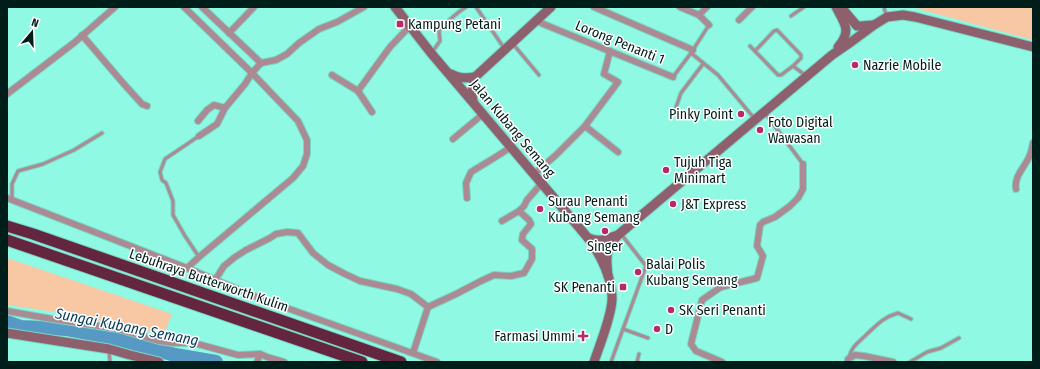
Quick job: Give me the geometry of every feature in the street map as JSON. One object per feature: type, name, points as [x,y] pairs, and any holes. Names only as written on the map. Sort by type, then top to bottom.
[{"type":"highway","points":[[7,222],[33,234]]},
{"type":"highway","name":"Lebuhraya Butterworth Kulim","points":[[7,226],[401,362]]},
{"type":"highway","name":"Lebuhraya Butterworth Kulim","points":[[7,242],[29,248],[362,362]]},
{"type":"main road","name":"Jalan Kubang Semang","points":[[395,7],[588,238],[596,250],[608,276],[612,300],[609,315],[594,362]]},
{"type":"main road","points":[[474,102],[471,89],[475,77],[551,7]]},
{"type":"main road","points":[[832,55],[842,43],[847,31],[836,7]]},
{"type":"main road","points":[[841,7],[857,26],[874,25]]},
{"type":"main road","points":[[608,276],[606,261],[607,253],[611,243],[620,234],[832,55],[886,17],[903,15],[915,17],[1033,47]]},
{"type":"main road","points":[[448,72],[457,77],[475,77]]},
{"type":"main road","points":[[588,238],[596,241],[604,240],[620,234]]},
{"type":"main road","points":[[7,334],[109,349],[155,361]]},
{"type":"street","points":[[7,94],[42,68],[115,7]]},
{"type":"street","points":[[184,7],[252,73],[298,121],[307,140],[307,154],[303,166],[293,178],[187,268]]},
{"type":"street","points":[[202,7],[261,63]]},
{"type":"street","points":[[229,33],[254,7]]},
{"type":"street","points":[[199,136],[217,124],[225,108],[261,63],[276,60],[287,54],[299,43],[319,30],[364,7]]},
{"type":"street","points":[[594,7],[692,51]]},
{"type":"street","points":[[680,7],[699,15],[709,25]]},
{"type":"street","points":[[699,15],[707,7]]},
{"type":"street","points":[[739,20],[752,7]]},
{"type":"street","name":"Lorong Penanti 1","points":[[536,21],[672,77]]},
{"type":"street","points":[[358,91],[390,47],[410,26]]},
{"type":"street","points":[[82,35],[122,83],[142,104],[147,106]]},
{"type":"street","points":[[534,174],[556,155],[585,126],[618,82],[604,74],[610,51]]},
{"type":"street","points":[[332,75],[358,91],[372,112]]},
{"type":"street","points":[[198,121],[207,110],[214,106],[225,108]]},
{"type":"street","points":[[453,139],[483,114]]},
{"type":"street","points":[[585,126],[618,152]]},
{"type":"street","points":[[1016,189],[1015,184],[1019,172],[1029,158],[1033,143]]},
{"type":"street","points":[[467,198],[466,183],[471,172],[511,147]]},
{"type":"street","points":[[722,362],[696,351],[691,344],[702,300],[721,287],[758,278],[763,256],[757,246],[760,226],[763,222],[775,217],[790,206],[798,198],[803,189],[803,164]]},
{"type":"street","points":[[502,221],[519,211],[542,183]]},
{"type":"street","points":[[10,199],[187,268],[259,298],[437,362]]},
{"type":"street","points":[[413,353],[428,307],[494,275],[511,276],[524,273],[532,259],[532,249],[522,240],[523,234],[531,224],[529,220],[519,211]]},
{"type":"street","points":[[215,280],[224,266],[234,257],[246,250],[276,234],[287,232],[298,233],[314,253],[328,265],[360,281],[397,289],[411,294],[428,307]]},
{"type":"street","points":[[7,310],[52,319],[118,329],[159,341],[194,343],[238,355],[259,358],[267,357],[284,362]]},
{"type":"street","points":[[848,360],[855,355],[893,362]]},
{"type":"lane","points":[[432,53],[440,41],[439,30],[450,18],[466,7]]},
{"type":"lane","points":[[476,7],[505,50]]},
{"type":"lane","points":[[791,16],[804,7]]},
{"type":"lane","points":[[884,7],[886,17]]},
{"type":"lane","points":[[672,77],[692,51],[709,25]]},
{"type":"lane","points":[[750,46],[778,75],[781,75],[793,66],[801,55],[778,30],[774,31],[755,51]]},
{"type":"lane","points":[[512,43],[539,75]]},
{"type":"lane","points":[[692,51],[703,64],[718,75],[756,119]]},
{"type":"lane","points":[[675,110],[681,93],[703,64]]},
{"type":"lane","points":[[793,66],[807,76]]},
{"type":"lane","points":[[764,112],[803,164]]},
{"type":"lane","points":[[10,199],[12,184],[18,171],[43,164],[68,153],[102,133]]},
{"type":"lane","points":[[199,136],[165,159],[160,172],[162,180],[166,183],[173,201],[173,215],[199,257]]},
{"type":"lane","points":[[611,362],[646,266],[620,234]]},
{"type":"lane","points":[[848,360],[852,348],[881,321],[898,313],[910,319]]},
{"type":"lane","points":[[623,329],[648,338]]},
{"type":"lane","points":[[910,362],[927,352],[941,348],[959,338]]},
{"type":"lane","points":[[109,349],[110,362]]},
{"type":"lane","points":[[637,362],[639,354]]},
{"type":"shaded area","points":[[920,7],[1033,7],[1033,40],[918,9]]},
{"type":"shaded area","points":[[7,258],[172,314],[164,334],[55,312],[7,305]]},
{"type":"waterway","name":"Sungai Kubang Semang","points":[[7,322],[21,327],[66,329],[137,344],[175,355],[216,362]]},
{"type":"waterway","points":[[135,362],[137,344]]},
{"type":"place","name":"Kampung Petani","points":[[400,24]]},
{"type":"place","name":"Nazrie Mobile","points":[[855,65]]},
{"type":"place","name":"Pinky Point","points":[[741,114]]},
{"type":"place","name":"Foto Digital Wawasan","points":[[760,130]]},
{"type":"place","name":"Tujuh Tiga Minimart","points":[[666,170]]},
{"type":"place","name":"J&T Express","points":[[673,204]]},
{"type":"place","name":"Surau Penanti Kubang Semang","points":[[540,209]]},
{"type":"place","name":"Singer","points":[[605,231]]},
{"type":"place","name":"Balai Polis Kubang Semang","points":[[638,272]]},
{"type":"place","name":"SK Penanti","points":[[623,287]]},
{"type":"place","name":"SK Seri Penanti","points":[[671,310]]},
{"type":"place","name":"D","points":[[657,329]]},
{"type":"place","name":"Farmasi Ummi","points":[[583,336]]}]
